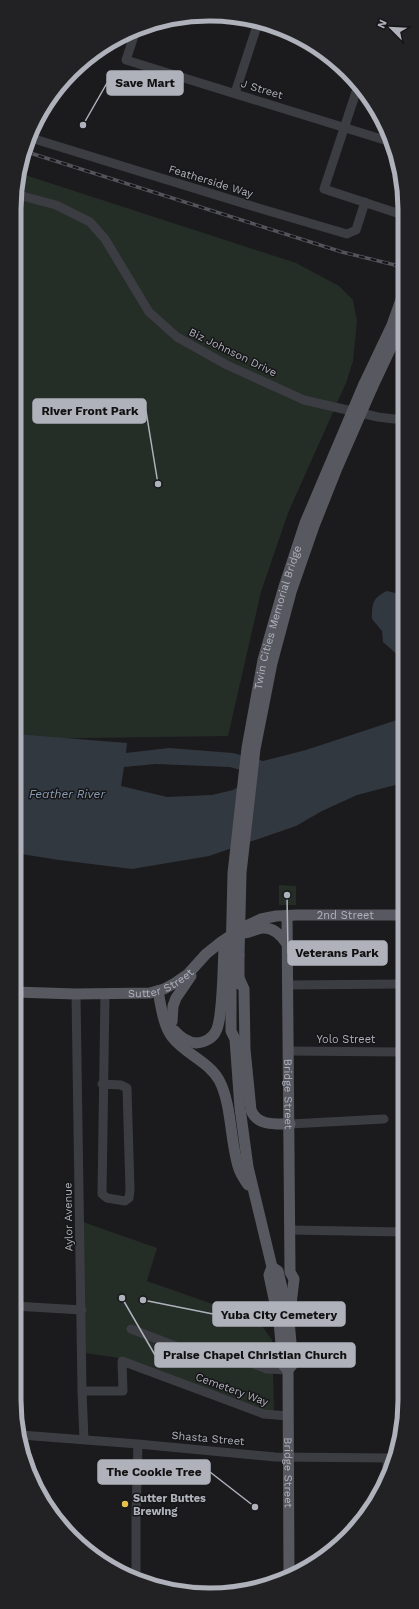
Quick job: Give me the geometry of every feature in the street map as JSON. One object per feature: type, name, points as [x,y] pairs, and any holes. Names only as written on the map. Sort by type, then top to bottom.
[{"type":"main road","name":"Twin Cities Memorial Bridge","points":[[231,960],[255,749],[272,662],[289,598],[314,526],[398,307]]},
{"type":"main road","name":"Twin Cities Memorial Bridge","points":[[395,339],[398,328]]},
{"type":"main road","name":"Twin Cities Memorial Bridge","points":[[231,960],[233,873],[247,748],[254,705],[265,654],[282,590],[305,523],[368,386],[398,336]]},
{"type":"main road","name":"2nd Street","points":[[287,916],[398,915]]},
{"type":"main road","name":"Bridge Street","points":[[287,916],[290,1124],[290,1272],[294,1279],[289,1321]]},
{"type":"main road","name":"Sutter Street","points":[[21,992],[136,994],[161,990],[184,977],[215,947],[232,934],[261,919],[287,916]]},
{"type":"main road","points":[[232,934],[247,933],[266,928],[279,934],[287,944]]},
{"type":"main road","name":"Bridge Street","points":[[231,960],[239,978],[239,1031],[235,1039]]},
{"type":"main road","name":"Bridge Street","points":[[231,960],[230,1031],[235,1039],[242,1130],[253,1194],[272,1267],[269,1275],[279,1322],[283,1365],[288,1370]]},
{"type":"main road","points":[[161,990],[176,1032],[181,1037],[189,1041],[202,1042],[214,1035],[218,1028],[231,960]]},
{"type":"main road","points":[[172,1022],[173,1006],[176,998],[188,982],[199,962]]},
{"type":"main road","points":[[239,978],[244,989],[245,1049],[251,1110],[255,1117],[264,1123],[290,1124]]},
{"type":"main road","points":[[161,990],[166,1024],[172,1036],[180,1045],[209,1068],[221,1084],[225,1097],[239,1170],[253,1194]]},
{"type":"main road","name":"Bridge Street","points":[[272,1267],[278,1271],[289,1321],[293,1364],[288,1370],[289,1571]]},
{"type":"street","points":[[235,93],[257,27]]},
{"type":"street","name":"J Street","points":[[134,36],[126,60],[385,140]]},
{"type":"street","points":[[356,92],[324,189],[398,213]]},
{"type":"street","name":"Featherside Way","points":[[34,139],[347,234],[356,230],[365,202]]},
{"type":"street","name":"Biz Johnson Drive","points":[[21,196],[56,205],[90,222],[105,239],[149,312],[177,337],[227,365],[304,400],[378,417],[398,419]]},
{"type":"street","points":[[288,985],[398,984]]},
{"type":"street","name":"Aylor Avenue","points":[[76,994],[84,1440]]},
{"type":"street","points":[[102,1084],[121,1085],[127,1088],[130,1190],[129,1198],[125,1201],[107,1198],[102,1194],[102,1084],[105,994]]},
{"type":"street","name":"Yolo Street","points":[[288,1051],[398,1052]]},
{"type":"street","points":[[290,1124],[384,1119]]},
{"type":"street","points":[[290,1230],[398,1232]]},
{"type":"street","points":[[21,1306],[82,1310]]},
{"type":"street","points":[[131,1329],[191,1352],[212,1348],[267,1369],[288,1370]]},
{"type":"street","name":"Cemetery Way","points":[[82,1391],[123,1391],[122,1361],[264,1414],[288,1416]]},
{"type":"street","name":"Shasta Street","points":[[25,1436],[288,1457],[389,1458]]},
{"type":"street","points":[[136,1574],[138,1444]]},
{"type":"shaded area","points":[[25,175],[296,263],[339,286],[353,300],[357,321],[353,361],[346,383],[288,513],[261,592],[228,736],[21,739],[21,197]]},
{"type":"shaded area","points":[[279,885],[296,886],[296,905],[279,905]]},
{"type":"shaded area","points":[[83,1222],[157,1248],[147,1281],[258,1320],[272,1340],[274,1411],[265,1412],[119,1358],[85,1353]]},
{"type":"water","points":[[387,591],[398,594],[398,655],[383,642],[382,631],[372,619],[374,602],[378,596]]},
{"type":"water","name":"Feather River","points":[[398,720],[398,784],[357,795],[322,811],[296,826],[209,856],[132,869],[21,854],[21,734],[127,743],[126,753],[169,748],[233,753],[263,761],[306,750]],"holes":[[[156,764],[230,767],[244,771],[245,782],[233,790],[212,795],[167,797],[121,786],[124,767]]]},
{"type":"railway","points":[[30,153],[342,252],[398,266]]},
{"type":"place","name":"Save Mart","points":[[83,125]]},
{"type":"place","name":"River Front Park","points":[[158,484]]},
{"type":"place","name":"Veterans Park","points":[[287,895]]},
{"type":"place","name":"Praise Chapel Christian Church","points":[[122,1298]]},
{"type":"place","name":"Yuba City Cemetery","points":[[143,1300]]},
{"type":"place","name":"Sutter Buttes Brewing","points":[[125,1504]]},
{"type":"place","name":"The Cookie Tree","points":[[255,1507]]}]
